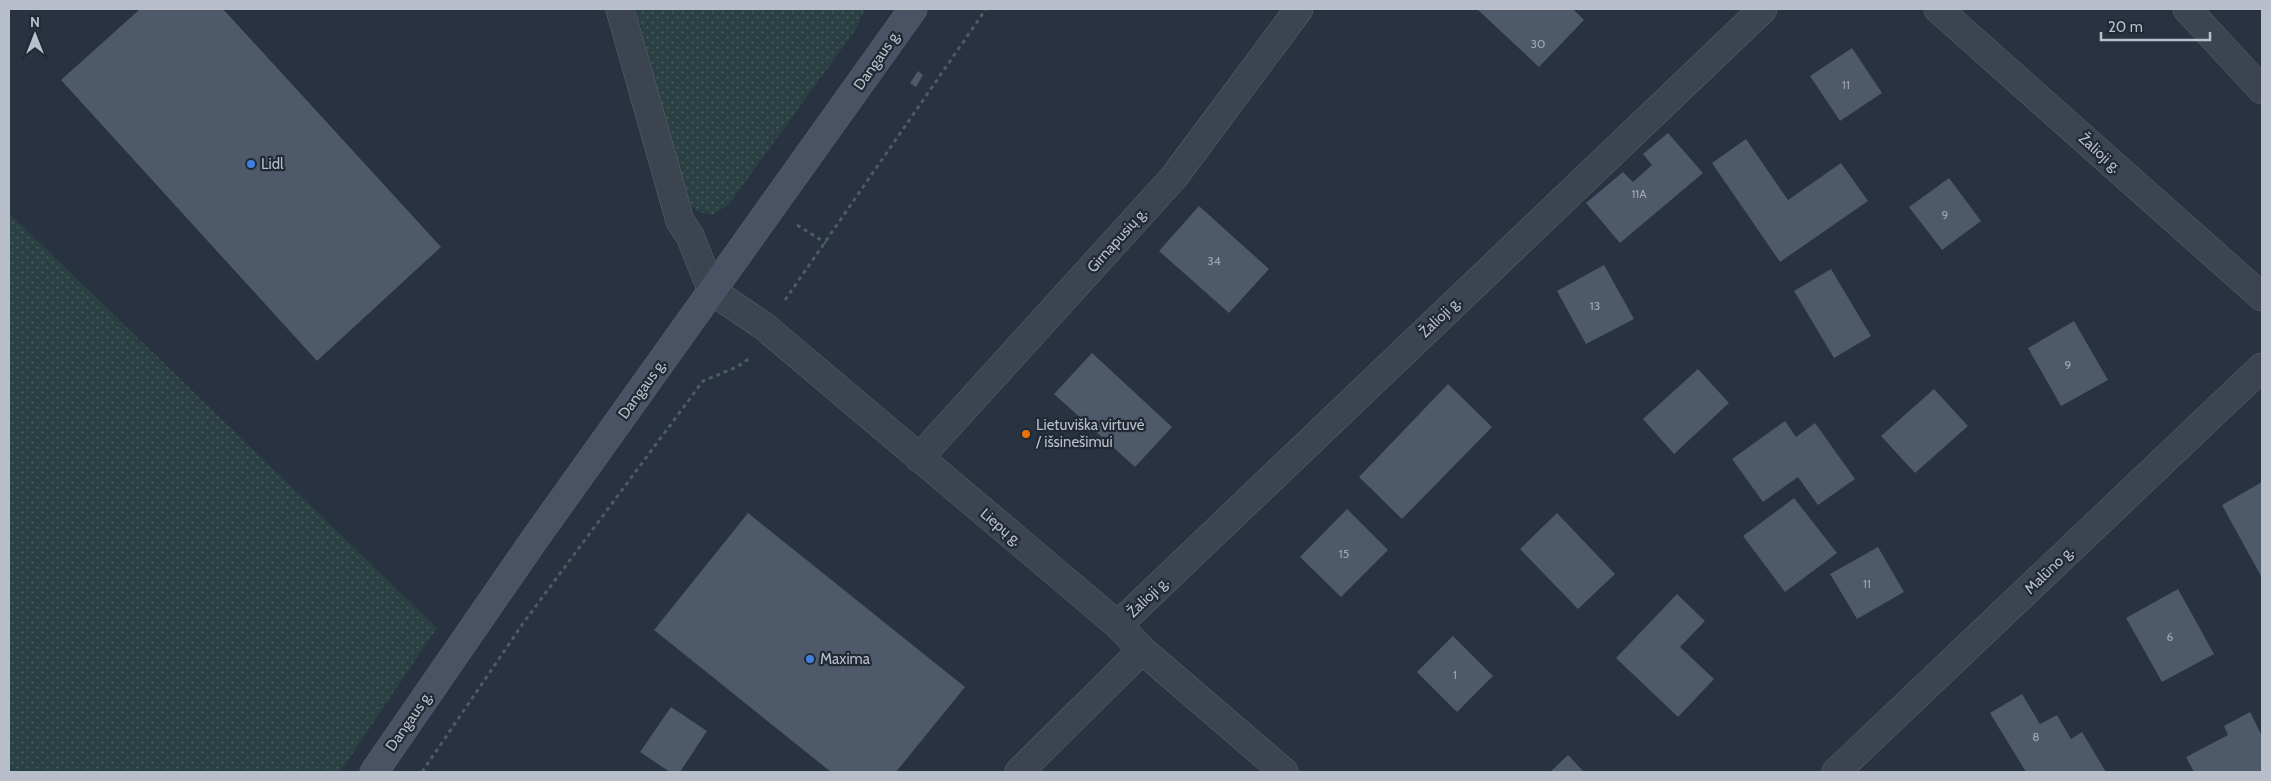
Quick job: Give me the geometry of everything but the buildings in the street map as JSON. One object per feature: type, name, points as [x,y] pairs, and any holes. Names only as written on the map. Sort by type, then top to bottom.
[{"type":"main road","name":"Dangaus g.","points":[[374,772],[534,540],[913,9]]},
{"type":"street","points":[[620,9],[680,222],[690,236],[712,291]]},
{"type":"street","name":"Girnapusių g.","points":[[919,458],[1174,177],[1299,9]]},
{"type":"street","name":"Žalioji g.","points":[[1118,625],[1763,9]]},
{"type":"street","name":"Žalioji g.","points":[[1938,9],[2262,297]]},
{"type":"street","points":[[2187,9],[2262,90]]},
{"type":"street","name":"Liepų g.","points":[[712,291],[765,327],[1118,625],[1142,650],[1284,772]]},
{"type":"street","name":"Malūno g.","points":[[1836,772],[2262,367]]},
{"type":"street","points":[[1019,772],[1142,650]]},
{"type":"path","points":[[422,772],[524,622],[703,381],[738,367],[752,357],[765,327],[826,243],[986,9]]},
{"type":"green space","points":[[636,9],[865,9],[856,29],[730,203],[713,215],[699,212],[688,204]]},
{"type":"green space","points":[[9,213],[437,628],[340,772],[9,772]]},
{"type":"place","name":"Lidl","points":[[251,164]]},
{"type":"place","name":"Lietuviška virtuvė / išsinešimui","points":[[1026,434]]},
{"type":"place","name":"Maxima","points":[[810,659]]}]
